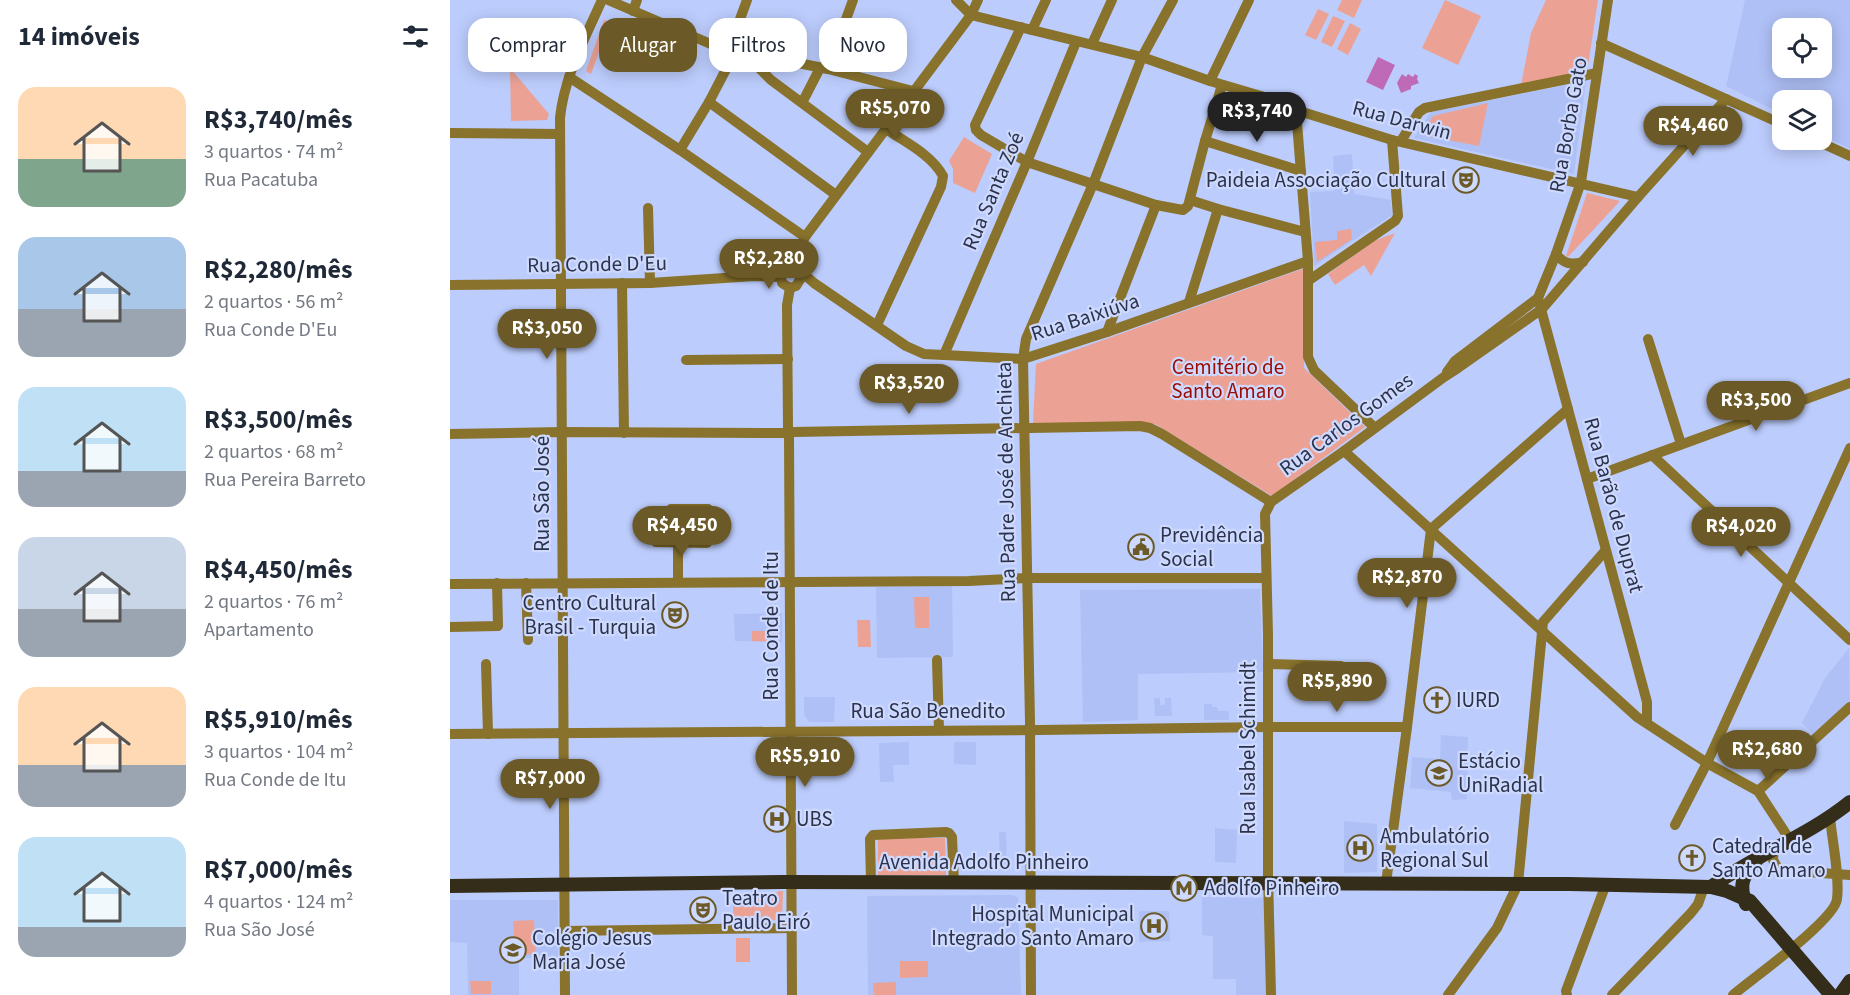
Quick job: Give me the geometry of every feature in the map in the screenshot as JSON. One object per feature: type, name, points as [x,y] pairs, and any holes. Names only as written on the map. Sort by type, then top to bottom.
[{"type":"main road","points":[[1708,887],[1850,802]]},
{"type":"main road","points":[[1758,858],[1745,874],[1742,885],[1746,904],[1831,995]]},
{"type":"main road","name":"Avenida Adolfo Pinheiro","points":[[450,886],[792,882],[1606,884],[1708,887],[1744,897]]},
{"type":"main road","points":[[1789,950],[1820,995]]},
{"type":"main road","points":[[1840,995],[1850,981]]},
{"type":"main road","points":[[1849,995],[1850,987]]},
{"type":"street","name":"Rua São José","points":[[565,995],[561,107],[569,77],[602,0]]},
{"type":"street","points":[[608,0],[709,44]]},
{"type":"street","points":[[633,11],[637,0]]},
{"type":"street","points":[[742,18],[747,0]]},
{"type":"street","points":[[845,18],[853,0]]},
{"type":"street","points":[[956,0],[970,15]]},
{"type":"street","points":[[794,286],[801,278],[795,269],[798,253],[805,237],[970,15],[978,0]]},
{"type":"street","points":[[1046,0],[1027,29],[975,125],[981,135],[1027,162],[1156,204],[1183,210],[1187,208],[1190,200],[1222,85]]},
{"type":"street","points":[[1092,44],[1112,0]]},
{"type":"street","name":"Rua Padre José de Anchieta","points":[[1031,995],[1023,359],[1026,339],[1093,184],[1142,57],[1173,0]]},
{"type":"street","points":[[1209,81],[1249,0]]},
{"type":"street","name":"Rua Borba Gato","points":[[1556,254],[1581,182],[1608,0]]},
{"type":"street","name":"Rua Darwin","points":[[970,15],[1142,57],[1209,81],[1261,96],[1296,110],[1397,140],[1638,196]]},
{"type":"street","name":"Rua Santa Zoé","points":[[944,356],[1076,42]]},
{"type":"street","points":[[1601,43],[1772,120]]},
{"type":"street","points":[[680,150],[709,102],[722,72]]},
{"type":"street","points":[[763,72],[868,152]]},
{"type":"street","points":[[803,101],[821,72]]},
{"type":"street","points":[[839,72],[913,91]]},
{"type":"street","points":[[1308,281],[1395,221],[1398,216],[1397,140],[1419,112],[1425,108],[1597,73]]},
{"type":"street","points":[[569,77],[680,150],[805,237]]},
{"type":"street","name":"Rua Carlos Gomes","points":[[1271,502],[1444,376],[1458,369],[1542,309],[1638,196],[1726,99]]},
{"type":"street","points":[[709,102],[837,195]]},
{"type":"street","points":[[1296,110],[1308,261],[1308,357],[1314,370],[1374,427]]},
{"type":"street","points":[[877,325],[941,187],[943,176],[938,166],[886,129]]},
{"type":"street","points":[[450,133],[560,134]]},
{"type":"street","points":[[1205,141],[1301,171]]},
{"type":"street","points":[[1832,148],[1850,156]]},
{"type":"street","points":[[1190,200],[1305,232]]},
{"type":"street","points":[[1107,332],[1156,204]]},
{"type":"street","points":[[648,208],[650,284]]},
{"type":"street","points":[[1189,302],[1218,209]]},
{"type":"street","points":[[1538,298],[1556,254],[1567,264],[1583,262]]},
{"type":"street","name":"Rua Baixiúva","points":[[814,283],[906,346],[924,354],[1023,359],[1308,261]]},
{"type":"street","points":[[795,269],[814,283],[794,286],[782,283],[781,277],[783,271],[795,269]]},
{"type":"street","name":"Rua Conde D'Eu","points":[[450,285],[650,284],[754,276],[781,277]]},
{"type":"street","points":[[622,283],[624,433]]},
{"type":"street","name":"Rua Conde de Itu","points":[[792,995],[787,305],[794,286]]},
{"type":"street","name":"Rua Carlos Gomes","points":[[1444,376],[1455,361],[1538,298]]},
{"type":"street","name":"Rua Barão de Duprat","points":[[1538,298],[1647,702],[1647,723]]},
{"type":"street","points":[[1648,339],[1681,444]]},
{"type":"street","points":[[686,360],[788,359]]},
{"type":"street","points":[[1587,479],[1850,383]]},
{"type":"street","points":[[1386,883],[1431,529],[1568,409]]},
{"type":"street","points":[[450,434],[789,432],[1140,426],[1162,434],[1271,502]]},
{"type":"street","points":[[1675,825],[1707,763],[1850,448]]},
{"type":"street","points":[[1344,451],[1637,717],[1707,763],[1758,791],[1790,840]]},
{"type":"street","points":[[1652,455],[1850,640]]},
{"type":"street","name":"Rua Isabel Schimidt","points":[[1271,502],[1265,514],[1271,995]]},
{"type":"street","points":[[678,582],[675,508],[708,509]]},
{"type":"street","points":[[657,542],[707,543]]},
{"type":"street","points":[[1448,995],[1497,928],[1518,884],[1543,622],[1605,551]]},
{"type":"street","points":[[450,584],[1266,578]]},
{"type":"street","points":[[450,627],[498,626],[497,583]]},
{"type":"street","points":[[526,583],[528,640]]},
{"type":"street","points":[[937,660],[939,730]]},
{"type":"street","points":[[486,664],[488,734]]},
{"type":"street","points":[[1268,664],[1341,666]]},
{"type":"street","points":[[1758,791],[1850,707]]},
{"type":"street","name":"Rua São Benedito","points":[[450,734],[1407,727]]},
{"type":"street","points":[[1733,995],[1789,950],[1835,906],[1836,874],[1830,816]]},
{"type":"street","points":[[871,883],[870,839],[873,835],[946,832],[952,837],[954,883]]},
{"type":"street","points":[[1774,848],[1773,860],[1779,870],[1850,875]]},
{"type":"street","points":[[1567,995],[1566,991],[1606,884]]},
{"type":"street","points":[[1612,995],[1691,914],[1708,887]]},
{"type":"street","points":[[565,931],[792,928]]},
{"type":"shaded area","points":[[1745,0],[1850,0],[1850,149],[1832,140],[1832,90],[1772,90],[1772,109],[1726,86]]},
{"type":"shaded area","points":[[1378,57],[1395,65],[1383,90],[1366,82]]},
{"type":"shaded area","points":[[1402,74],[1406,77],[1408,74],[1413,77],[1415,74],[1418,76],[1419,83],[1401,93],[1397,83]]},
{"type":"shaded area","points":[[1586,81],[1574,174],[1414,138],[1431,112]]},
{"type":"shaded area","points":[[1352,154],[1354,194],[1391,200],[1392,215],[1314,266],[1310,192],[1335,191],[1333,156]]},
{"type":"shaded area","points":[[952,586],[953,657],[877,658],[876,587]]},
{"type":"shaded area","points":[[1260,589],[1263,672],[1138,674],[1138,720],[1083,722],[1080,590]]},
{"type":"shaded area","points":[[782,613],[782,642],[735,641],[734,614]]},
{"type":"shaded area","points":[[1849,648],[1850,704],[1816,736],[1802,723],[1825,678]]},
{"type":"shaded area","points":[[804,697],[835,697],[834,722],[809,722],[804,715]]},
{"type":"shaded area","points":[[1154,698],[1160,698],[1160,705],[1165,705],[1165,698],[1171,698],[1172,716],[1155,716]]},
{"type":"shaded area","points":[[1204,704],[1212,704],[1212,707],[1217,707],[1218,711],[1229,711],[1229,720],[1204,720]]},
{"type":"shaded area","name":"Estácio UniRadial","points":[[1441,735],[1468,737],[1467,799],[1452,800],[1451,792],[1410,788],[1412,757],[1440,759]]},
{"type":"shaded area","points":[[909,742],[909,765],[893,765],[894,782],[880,782],[879,743]]},
{"type":"shaded area","points":[[954,742],[976,742],[976,765],[954,764]]},
{"type":"shaded area","name":"Ambulatório Regional Sul","points":[[1344,821],[1377,824],[1377,872],[1344,873]]},
{"type":"shaded area","points":[[1215,828],[1237,830],[1236,863],[1215,862]]},
{"type":"shaded area","points":[[999,832],[1006,832],[1007,870],[1000,870]]},
{"type":"shaded area","points":[[1013,895],[1018,898],[1021,995],[868,995],[867,896]]},
{"type":"shaded area","points":[[1202,897],[1264,898],[1266,995],[1236,995],[1236,979],[1213,979],[1213,936],[1202,935]]},
{"type":"shaded area","name":"Colégio Jesus Maria José","points":[[450,900],[558,900],[558,958],[519,958],[519,995],[468,995],[467,943],[450,942]]},
{"type":"shaded area","name":"Hospital Municipal Integrado Santo Amaro","points":[[1139,911],[1169,911],[1170,941],[1139,942]]},
{"type":"green space","points":[[1342,0],[1362,0],[1354,18],[1337,10]]},
{"type":"green space","points":[[1445,0],[1481,16],[1458,65],[1422,48]]},
{"type":"green space","points":[[1546,0],[1598,0],[1588,66],[1581,71],[1521,85],[1531,33]]},
{"type":"green space","points":[[1318,9],[1329,14],[1316,40],[1305,35]]},
{"type":"green space","points":[[1333,16],[1345,21],[1332,47],[1321,42]]},
{"type":"green space","points":[[1350,23],[1361,29],[1348,55],[1337,49]]},
{"type":"green space","points":[[599,34],[599,52],[591,74],[587,72]]},
{"type":"green space","points":[[510,72],[513,72],[549,114],[547,120],[511,121]]},
{"type":"green space","points":[[1488,103],[1479,146],[1422,135],[1433,116]]},
{"type":"green space","points":[[964,137],[992,154],[975,193],[953,183],[953,169],[949,161]]},
{"type":"green space","points":[[1587,193],[1620,201],[1568,257],[1566,256]]},
{"type":"green space","points":[[1351,229],[1352,239],[1317,262],[1315,242],[1337,240],[1337,231]]},
{"type":"green space","points":[[1395,233],[1371,276],[1364,265],[1335,285],[1328,274],[1374,241]]},
{"type":"green space","name":"Cemitério de Santo Amaro","points":[[1305,268],[1304,368],[1365,427],[1272,496],[1155,424],[1094,426],[1033,423],[1036,364]]},
{"type":"green space","points":[[914,597],[929,597],[929,628],[915,628]]},
{"type":"green space","points":[[857,620],[870,620],[871,647],[858,647]]},
{"type":"green space","points":[[752,631],[779,631],[778,642],[752,641]]},
{"type":"green space","points":[[878,838],[945,838],[946,875],[878,875]]},
{"type":"green space","points":[[783,891],[782,920],[733,921],[733,898],[769,897]]},
{"type":"green space","points":[[534,920],[536,954],[515,955],[513,921]]},
{"type":"green space","points":[[736,938],[750,938],[750,962],[736,962]]},
{"type":"green space","points":[[900,961],[928,961],[928,977],[900,978]]},
{"type":"green space","points":[[470,981],[491,981],[491,994],[471,994]]},
{"type":"green space","points":[[896,982],[896,995],[874,995],[873,983]]},
{"type":"place","name":"Paideia Associação Cultural","points":[[1466,180]]},
{"type":"place","name":"Previdência Social","points":[[1141,547]]},
{"type":"place","name":"Centro Cultural Brasil - Turquia","points":[[675,615]]},
{"type":"place","name":"IURD","points":[[1437,700]]},
{"type":"place","name":"Estácio UniRadial","points":[[1439,773]]},
{"type":"place","name":"UBS","points":[[777,819]]},
{"type":"place","name":"Ambulatório Regional Sul","points":[[1360,848]]},
{"type":"place","name":"Catedral de Santo Amaro","points":[[1692,858]]},
{"type":"place","name":"Adolfo Pinheiro","points":[[1184,888]]},
{"type":"place","name":"Teatro Paulo Eiró","points":[[703,910]]},
{"type":"place","name":"Hospital Municipal Integrado Santo Amaro","points":[[1154,926]]},
{"type":"place","name":"Colégio Jesus Maria José","points":[[513,950]]}]
